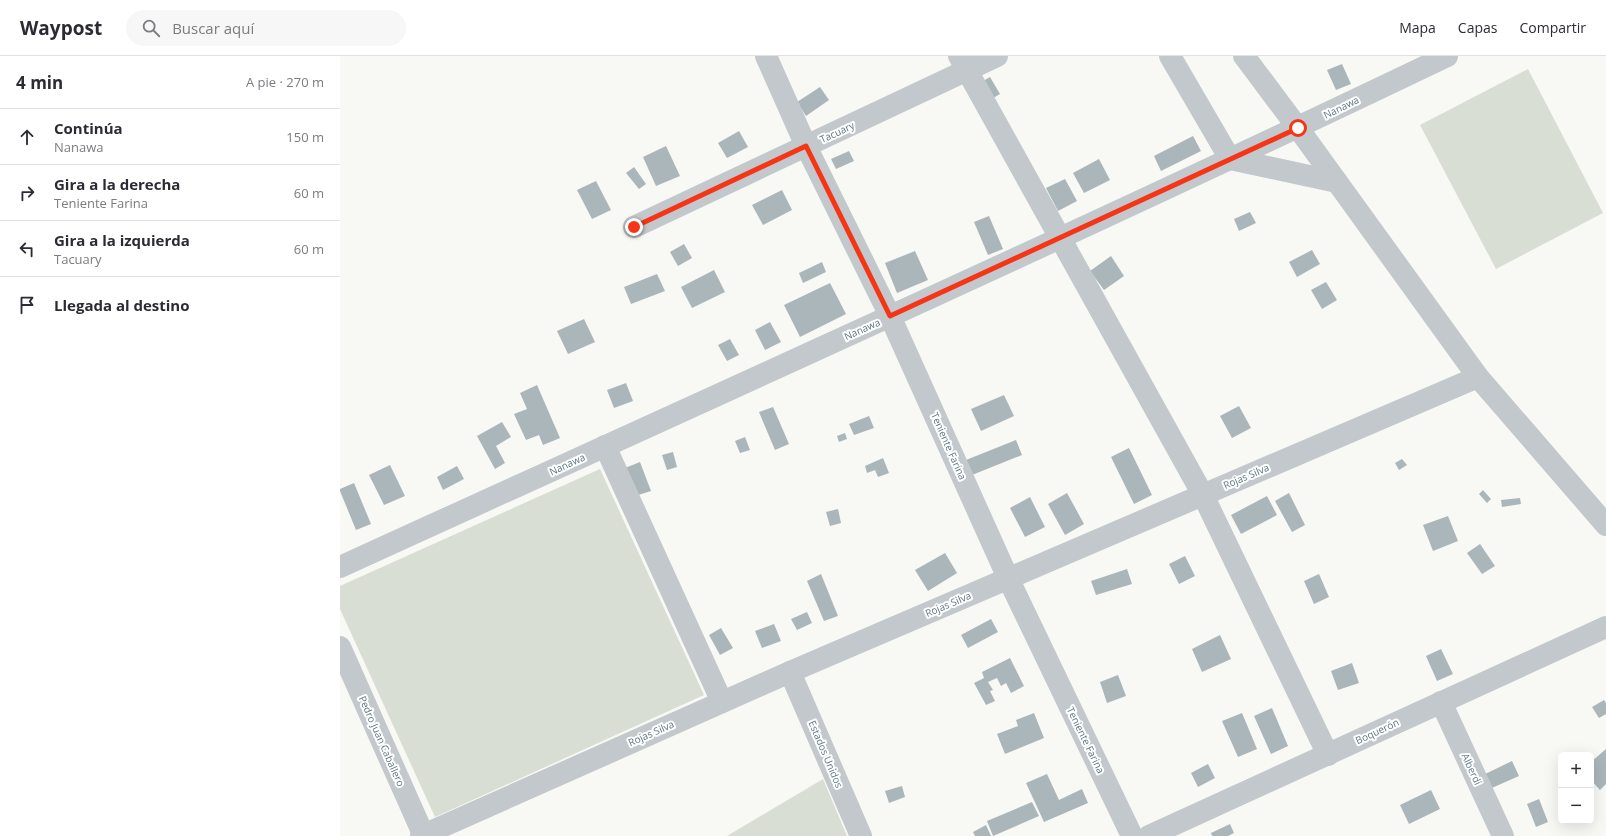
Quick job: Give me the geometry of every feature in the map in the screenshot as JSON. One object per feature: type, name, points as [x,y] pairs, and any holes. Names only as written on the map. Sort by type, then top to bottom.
[{"type":"street","name":"Teniente Farina","points":[[766,56],[806,146],[890,316],[1008,578],[1132,836]]},
{"type":"street","name":"Tacuary","points":[[634,227],[806,146],[963,64],[997,56]]},
{"type":"street","points":[[1170,56],[1230,159],[1337,182]]},
{"type":"street","points":[[1244,56],[1298,128],[1478,377],[1606,525]]},
{"type":"street","name":"Nanawa","points":[[340,567],[1060,239],[1298,128],[1447,56]]},
{"type":"street","points":[[963,64],[1203,495],[1328,755]]},
{"type":"street","name":"Rojas Silva","points":[[423,836],[790,672],[1478,377]]},
{"type":"street","points":[[605,446],[722,702]]},
{"type":"street","name":"Boquerón","points":[[1149,836],[1606,627]]},
{"type":"street","name":"Pedro Juan Caballero","points":[[340,647],[423,836]]},
{"type":"street","name":"Estados Unidos","points":[[790,672],[861,836]]},
{"type":"street","name":"Alberdi","points":[[1441,702],[1503,836]]},
{"type":"shaded area","points":[[1528,69],[1603,213],[1496,269],[1420,125]]},
{"type":"shaded area","points":[[600,469],[704,695],[435,817],[340,609],[340,586]]},
{"type":"shaded area","points":[[823,779],[847,836],[727,836]]},
{"type":"building","points":[[1342,64],[1351,84],[1336,90],[1327,70]]},
{"type":"building","points":[[990,77],[1000,94],[988,101],[978,84]]},
{"type":"building","points":[[820,87],[829,100],[806,116],[797,102]]},
{"type":"building","points":[[739,131],[748,147],[727,158],[718,143]]},
{"type":"building","points":[[1193,136],[1201,151],[1161,171],[1154,156]]},
{"type":"building","points":[[666,146],[680,176],[656,186],[643,157]]},
{"type":"building","points":[[849,151],[854,161],[836,169],[831,159]]},
{"type":"building","points":[[1099,159],[1110,180],[1084,193],[1073,173]]},
{"type":"building","points":[[634,167],[646,184],[639,189],[626,173]]},
{"type":"building","points":[[1065,179],[1077,201],[1058,211],[1046,188]]},
{"type":"building","points":[[596,181],[611,210],[592,219],[577,190]]},
{"type":"building","points":[[782,190],[792,210],[763,225],[752,205]]},
{"type":"building","points":[[1250,212],[1256,223],[1239,231],[1234,219]]},
{"type":"building","points":[[989,216],[1003,249],[988,255],[974,222]]},
{"type":"building","points":[[684,244],[692,258],[678,266],[670,252]]},
{"type":"building","points":[[1312,250],[1320,264],[1297,277],[1289,262]]},
{"type":"building","points":[[915,251],[928,280],[897,293],[885,263]]},
{"type":"building","points":[[1111,256],[1124,276],[1104,290],[1090,271]]},
{"type":"building","points":[[822,262],[826,272],[803,283],[799,273]]},
{"type":"building","points":[[714,270],[725,292],[692,308],[681,287]]},
{"type":"building","points":[[657,274],[665,291],[631,304],[624,287]]},
{"type":"building","points":[[1326,282],[1337,300],[1322,309],[1311,290]]},
{"type":"building","points":[[830,283],[846,314],[800,337],[784,305]]},
{"type":"building","points":[[584,319],[595,342],[568,354],[557,331]]},
{"type":"building","points":[[770,322],[781,342],[765,350],[755,330]]},
{"type":"building","points":[[730,339],[739,355],[727,361],[718,345]]},
{"type":"building","points":[[626,383],[633,401],[614,408],[607,390]]},
{"type":"building","points":[[537,385],[560,438],[543,445],[539,435],[526,440],[514,414],[527,409],[520,393]]},
{"type":"building","points":[[1004,395],[1014,416],[981,431],[971,409]]},
{"type":"building","points":[[1239,406],[1251,428],[1232,438],[1220,416]]},
{"type":"building","points":[[773,407],[789,444],[775,450],[759,412]]},
{"type":"building","points":[[869,416],[874,428],[854,435],[849,424]]},
{"type":"building","points":[[502,422],[511,437],[496,446],[505,463],[495,469],[477,436]]},
{"type":"building","points":[[845,433],[847,439],[839,442],[837,436]]},
{"type":"building","points":[[745,437],[750,450],[740,453],[735,441]]},
{"type":"building","points":[[1016,440],[1022,455],[972,475],[966,460]]},
{"type":"building","points":[[1129,448],[1152,495],[1134,504],[1111,457]]},
{"type":"building","points":[[673,452],[677,467],[667,470],[662,455]]},
{"type":"building","points":[[883,458],[889,473],[878,477],[875,470],[867,473],[865,466]]},
{"type":"building","points":[[1402,459],[1407,465],[1399,470],[1395,463]]},
{"type":"building","points":[[640,462],[651,491],[635,496],[625,468]]},
{"type":"building","points":[[390,465],[405,496],[384,505],[369,475]]},
{"type":"building","points":[[457,466],[464,479],[443,490],[437,477]]},
{"type":"building","points":[[354,483],[371,524],[356,530],[340,491],[340,489]]},
{"type":"building","points":[[1483,490],[1491,499],[1487,503],[1479,494]]},
{"type":"building","points":[[1067,493],[1084,524],[1065,535],[1048,504]]},
{"type":"building","points":[[1289,493],[1305,525],[1292,532],[1275,501]]},
{"type":"building","points":[[1267,496],[1277,515],[1241,534],[1231,515]]},
{"type":"building","points":[[1030,497],[1045,527],[1025,537],[1010,508]]},
{"type":"building","points":[[1520,498],[1521,504],[1502,507],[1501,500]]},
{"type":"building","points":[[838,509],[841,523],[830,526],[826,512]]},
{"type":"building","points":[[1448,516],[1458,541],[1433,551],[1423,525]]},
{"type":"building","points":[[1480,544],[1495,566],[1482,574],[1467,553]]},
{"type":"building","points":[[945,553],[957,573],[928,591],[915,570]]},
{"type":"building","points":[[1185,556],[1195,576],[1179,584],[1169,564]]},
{"type":"building","points":[[1127,569],[1132,584],[1096,595],[1091,581]]},
{"type":"building","points":[[821,574],[838,616],[824,621],[807,581]]},
{"type":"building","points":[[1319,574],[1329,597],[1314,604],[1304,581]]},
{"type":"building","points":[[807,612],[812,623],[797,630],[791,619]]},
{"type":"building","points":[[991,619],[998,632],[968,648],[961,635]]},
{"type":"building","points":[[774,624],[781,641],[762,648],[755,631]]},
{"type":"building","points":[[721,628],[733,648],[720,655],[709,635]]},
{"type":"building","points":[[1220,635],[1231,659],[1202,672],[1192,649]]},
{"type":"building","points":[[1441,649],[1453,674],[1437,681],[1426,656]]},
{"type":"building","points":[[1010,658],[1024,686],[1011,693],[1006,683],[1001,686],[997,678],[988,682],[993,690],[990,691],[995,701],[986,705],[974,683],[984,678],[982,672]]},
{"type":"building","points":[[1352,663],[1359,683],[1338,690],[1331,671]]},
{"type":"building","points":[[1118,675],[1126,696],[1107,703],[1100,682]]},
{"type":"building","points":[[1604,700],[1606,703],[1606,714],[1599,718],[1592,707]]},
{"type":"building","points":[[1272,708],[1288,746],[1271,754],[1254,716]]},
{"type":"building","points":[[1034,713],[1044,738],[1005,754],[997,734],[1018,726],[1016,720]]},
{"type":"building","points":[[1242,713],[1257,749],[1238,757],[1222,721]]},
{"type":"building","points":[[1606,749],[1606,784],[1600,790],[1594,783],[1594,759]]},
{"type":"building","points":[[1512,761],[1519,776],[1485,791],[1479,777]]},
{"type":"building","points":[[1208,764],[1215,778],[1198,787],[1191,773]]},
{"type":"building","points":[[1047,774],[1059,800],[1082,789],[1088,803],[1044,822],[1026,783]]},
{"type":"building","points":[[902,786],[905,797],[889,803],[885,791]]},
{"type":"building","points":[[1431,790],[1440,809],[1409,824],[1400,805]]},
{"type":"building","points":[[1539,799],[1548,822],[1536,827],[1527,804]]},
{"type":"building","points":[[1032,802],[1039,816],[993,836],[987,821]]},
{"type":"building","points":[[1230,824],[1234,833],[1228,836],[1212,836],[1211,833]]},
{"type":"building","points":[[986,825],[991,836],[975,836],[973,832]]},
{"type":"route","points":[[634,227],[806,146],[890,316],[1060,239],[1298,128]]}]
